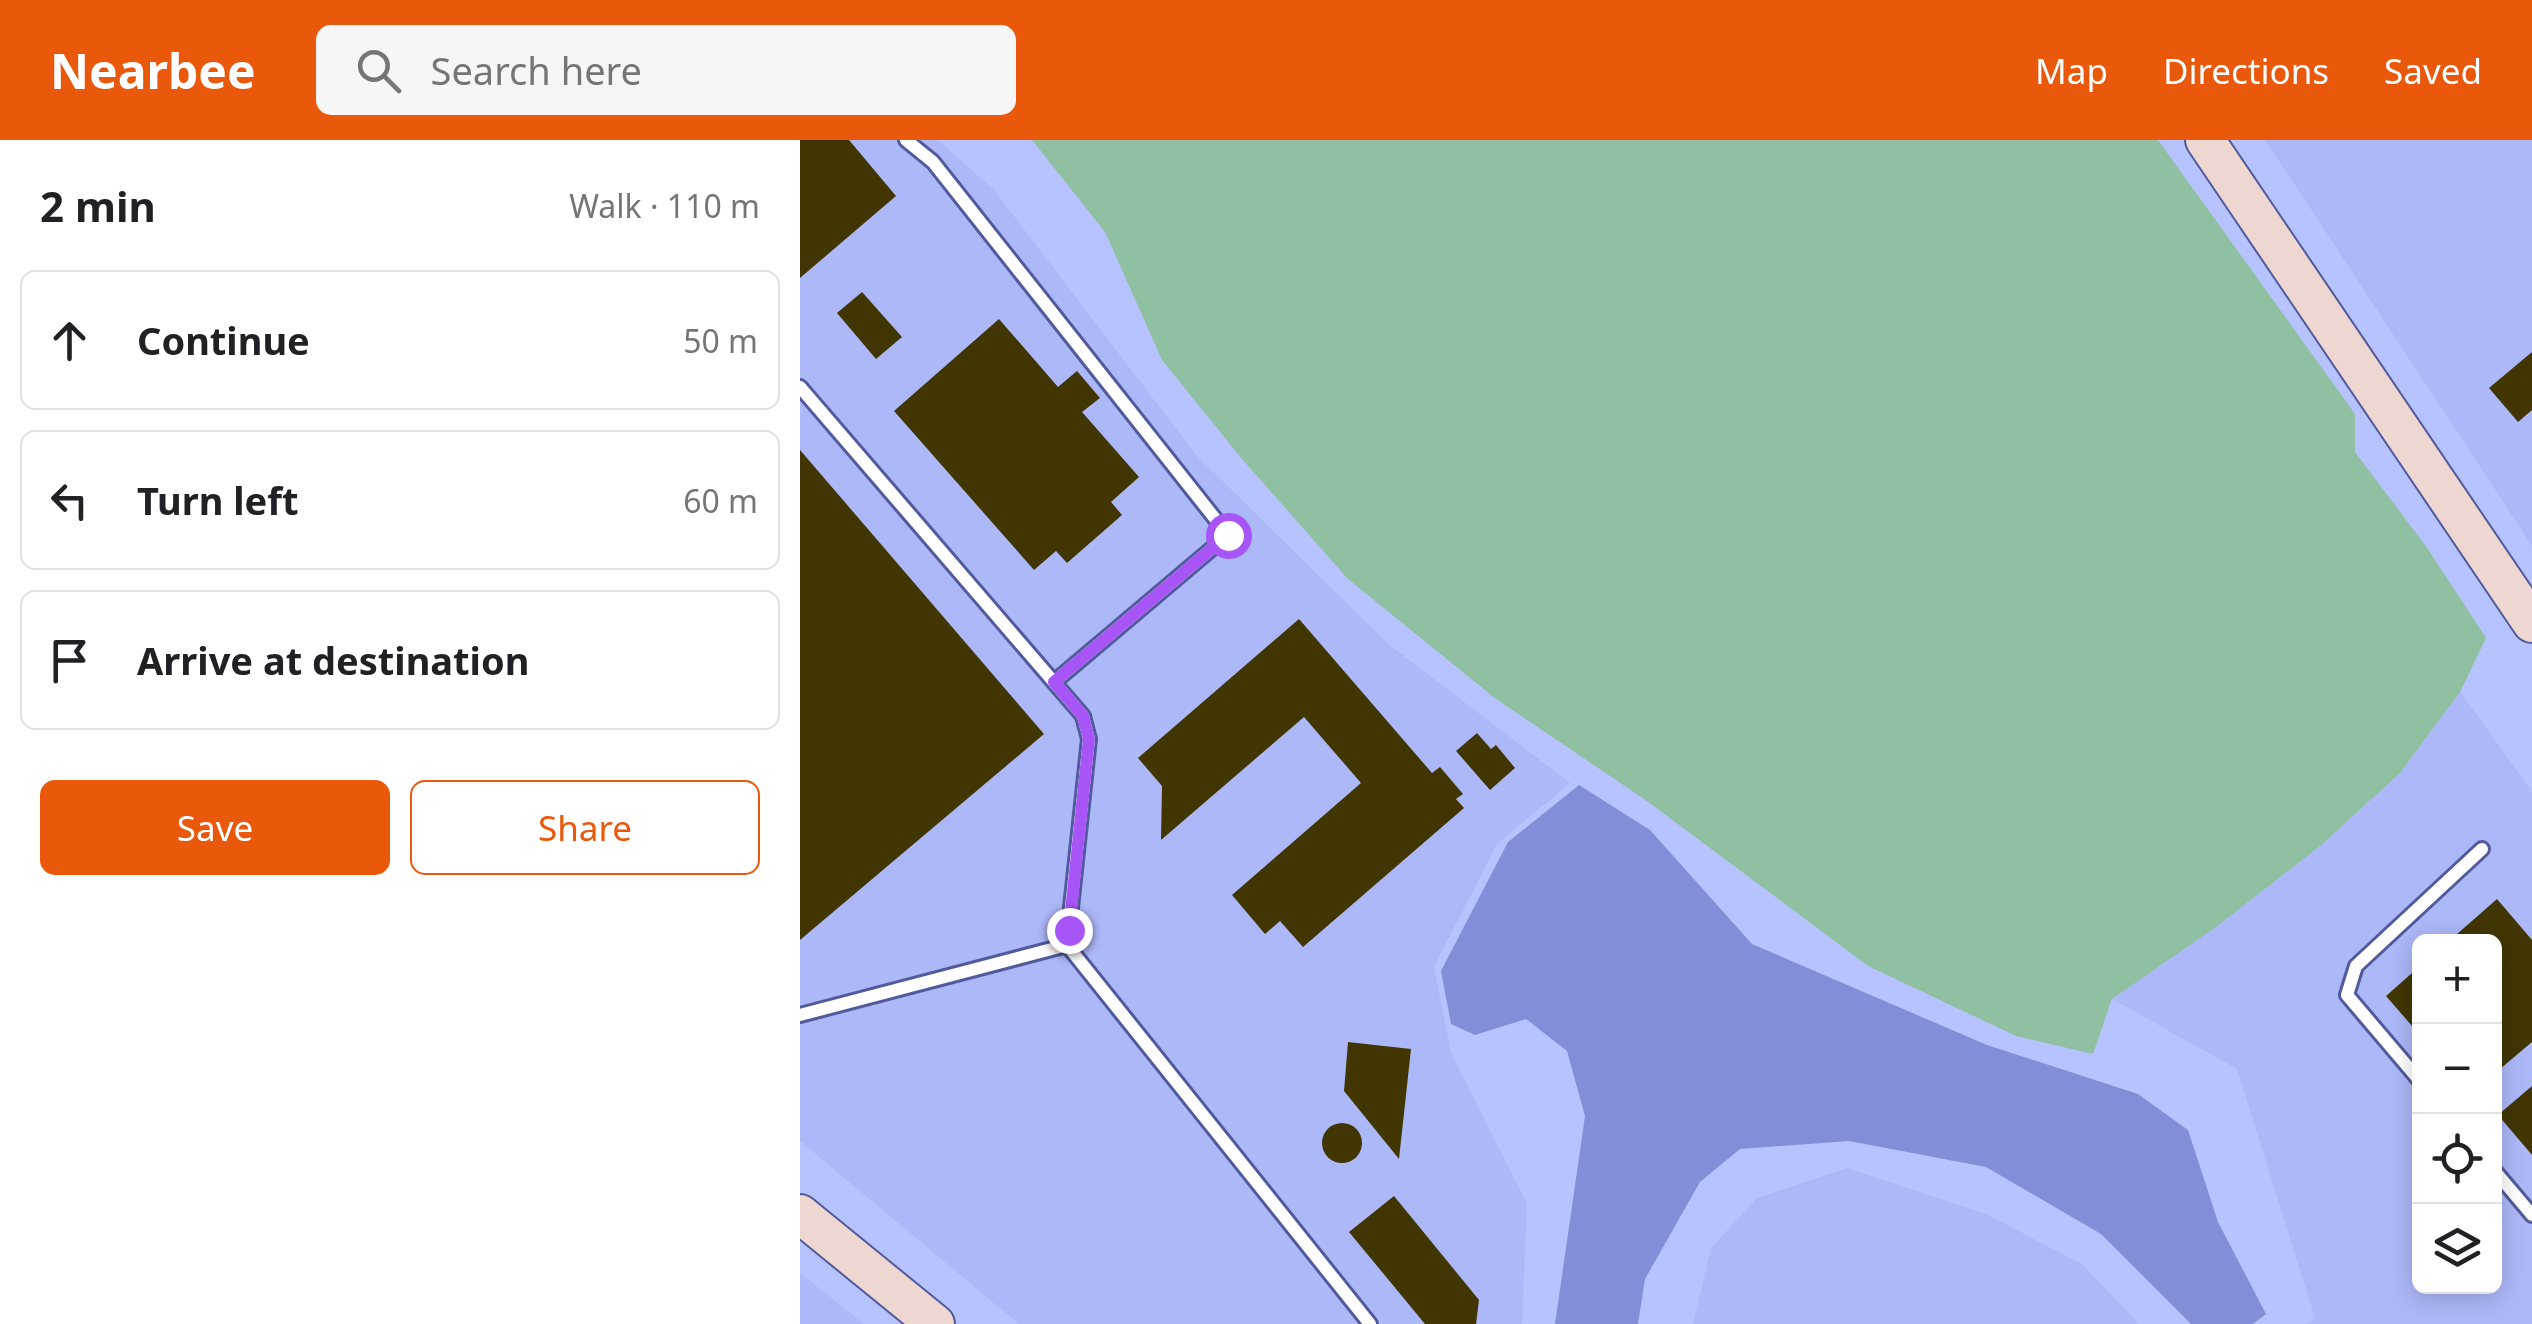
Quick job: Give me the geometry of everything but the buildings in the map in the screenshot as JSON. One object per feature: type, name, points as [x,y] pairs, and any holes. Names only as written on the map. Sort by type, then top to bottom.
[{"type":"street","points":[[2204,140],[2532,623]]},
{"type":"street","points":[[800,1214],[935,1324]]},
{"type":"lane","points":[[906,140],[933,162],[1228,535],[1054,682]]},
{"type":"lane","points":[[800,387],[1083,716],[1089,739],[1066,945],[1370,1324]]},
{"type":"lane","points":[[2412,1072],[2347,995],[2356,966],[2482,850]]},
{"type":"lane","points":[[800,1014],[1066,945]]},
{"type":"lane","points":[[2502,1179],[2532,1215]]},
{"type":"shaded area","points":[[800,140],[938,140],[994,190],[1197,456],[1387,643],[1570,783],[1497,844],[1434,967],[1451,1053],[1527,1204],[1522,1324],[1019,1324],[800,1141]]},
{"type":"shaded area","points":[[2265,140],[2532,140],[2532,546],[2312,211]]},
{"type":"shaded area","points":[[2460,692],[2532,791],[2532,1324],[2307,1324],[2315,1318],[2237,1069],[2112,999],[2216,927],[2320,846],[2400,773]]},
{"type":"shaded area","points":[[1579,785],[1650,830],[1752,944],[1987,1045],[2138,1094],[2188,1130],[2218,1222],[2266,1314],[2253,1324],[2191,1324],[2101,1234],[1986,1167],[1849,1141],[1740,1149],[1700,1182],[1645,1279],[1638,1324],[1555,1324],[1585,1116],[1567,1051],[1526,1019],[1475,1035],[1451,1024],[1441,971],[1508,842]]},
{"type":"shaded area","points":[[1847,1168],[1986,1214],[2082,1264],[2139,1324],[1693,1324],[1711,1248],[1757,1198]]},
{"type":"shaded area","points":[[800,1273],[864,1324],[800,1324]]},
{"type":"green space","points":[[1032,140],[2158,140],[2355,414],[2355,452],[2428,549],[2486,638],[2460,692],[2400,773],[2320,846],[2216,927],[2112,999],[2093,1054],[2016,1036],[1868,966],[1647,801],[1496,699],[1348,579],[1242,459],[1162,360],[1105,232]]},
{"type":"route","points":[[1069,930],[1089,739],[1083,716],[1054,682],[1228,535]]}]
